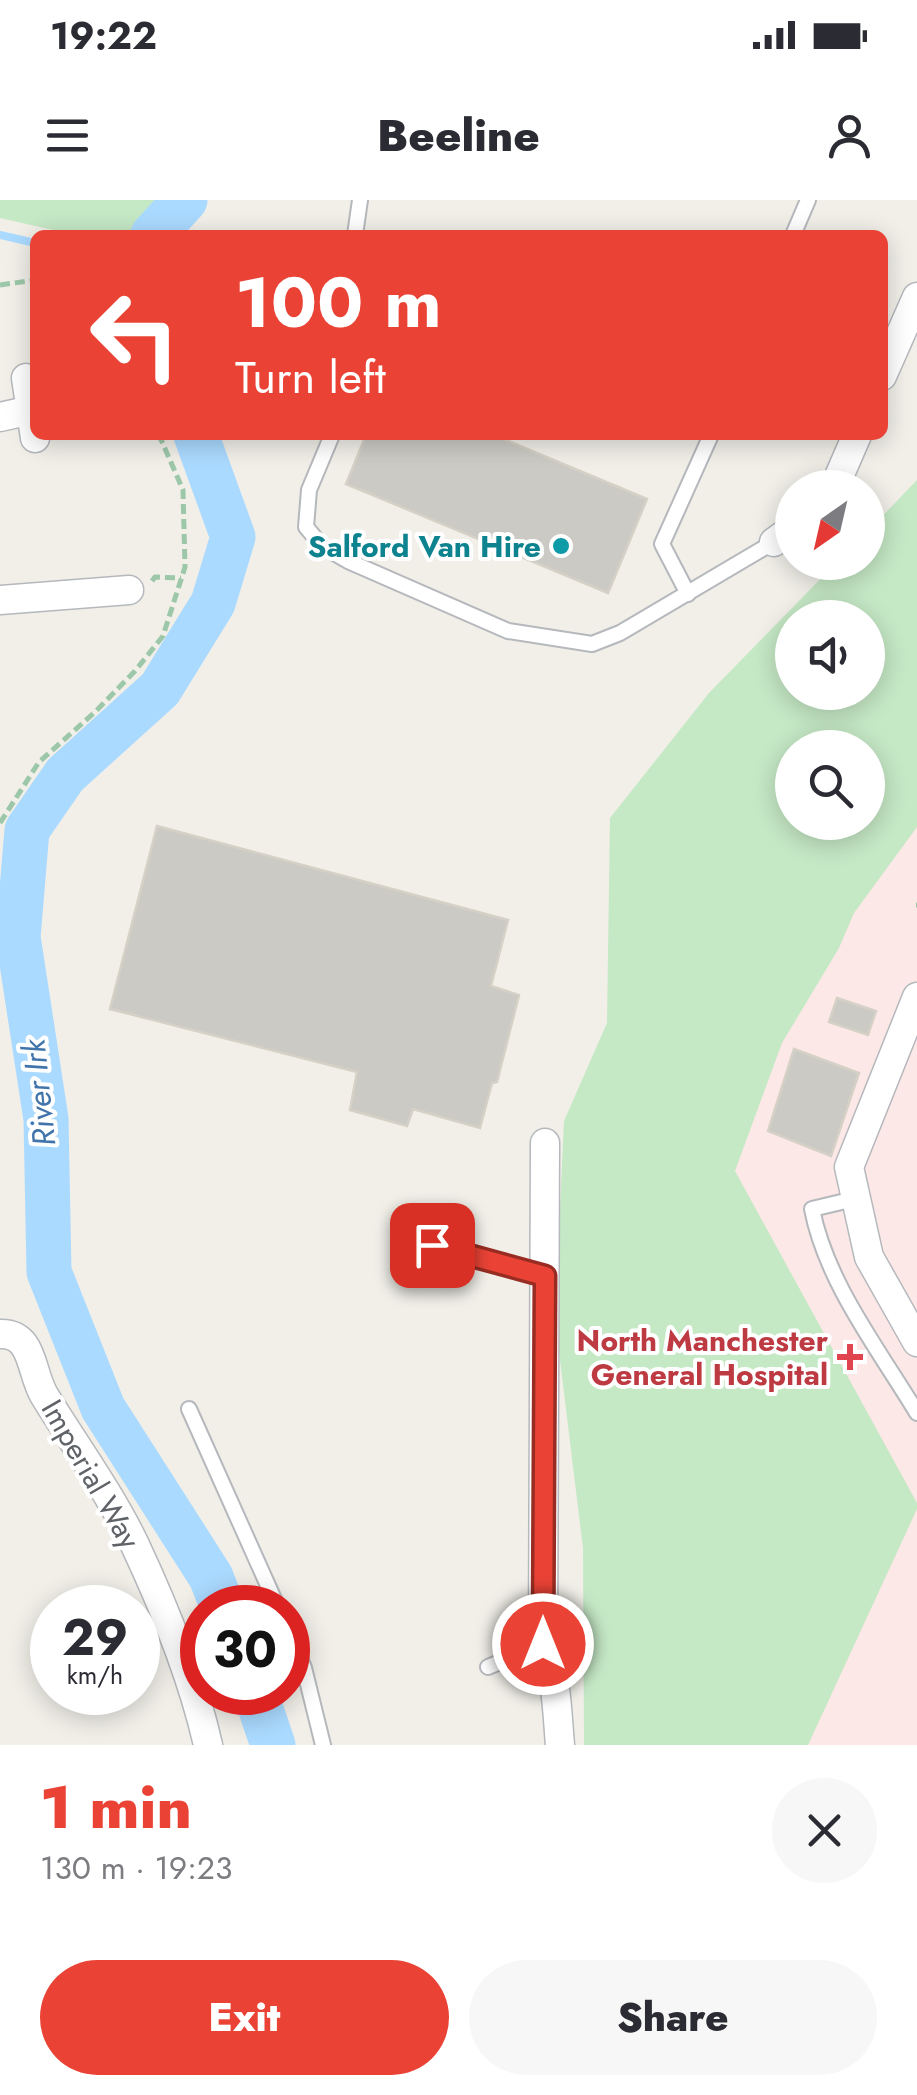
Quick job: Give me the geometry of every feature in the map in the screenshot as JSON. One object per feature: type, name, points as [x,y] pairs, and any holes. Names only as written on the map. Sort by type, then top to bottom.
[{"type":"street","points":[[888,362],[917,297]]},
{"type":"street","points":[[26,378],[30,404]]},
{"type":"street","points":[[0,417],[30,423]]},
{"type":"street","points":[[842,470],[855,440]]},
{"type":"street","points":[[0,600],[90,605],[128,590]]},
{"type":"street","points":[[917,997],[849,1167],[868,1258],[917,1342]]},
{"type":"street","points":[[546,1143],[543,1644],[556,1694],[560,1745]]},
{"type":"street","name":"Imperial Way","points":[[0,1334],[13,1333],[24,1342],[40,1388],[134,1542],[176,1646],[208,1745]]},
{"type":"lane","points":[[356,230],[360,200]]},
{"type":"lane","points":[[795,230],[808,200]]},
{"type":"lane","points":[[330,440],[309,490],[306,527],[322,546],[508,631],[592,644],[620,633],[775,541]]},
{"type":"lane","points":[[688,594],[662,544],[708,440]]},
{"type":"lane","points":[[854,1199],[812,1209],[817,1236],[852,1306],[917,1414]]},
{"type":"lane","points":[[432,1245],[545,1276]]},
{"type":"lane","points":[[189,1409],[268,1585]]},
{"type":"lane","points":[[488,1667],[543,1644]]},
{"type":"lane","points":[[310,1694],[322,1745]]},
{"type":"path","points":[[0,285],[30,281]]},
{"type":"path","points":[[0,823],[39,762],[96,712],[163,636],[185,567],[183,490],[161,440]]},
{"type":"path","points":[[155,577],[182,578]]},
{"type":"shaded area","name":"North Manchester General Hospital","points":[[917,752],[917,1745],[776,1745],[689,1186],[859,840],[885,840],[885,798]]},
{"type":"green space","points":[[0,200],[163,200],[136,230],[53,230],[0,218]]},
{"type":"green space","points":[[917,480],[917,827],[854,913],[839,948],[782,1043],[735,1171],[917,1509],[808,1745],[584,1745],[583,1548],[555,1319],[564,1121],[607,1023],[610,818],[709,693],[775,625],[775,710],[885,710],[885,600],[800,600],[819,580],[885,580],[885,513]]},
{"type":"building","name":"Salford Van Hire","points":[[364,440],[506,440],[647,499],[608,593],[346,484]]},
{"type":"building","points":[[157,826],[508,920],[491,986],[519,995],[497,1082],[492,1083],[480,1128],[413,1109],[407,1126],[350,1110],[357,1072],[110,1009]]},
{"type":"building","points":[[837,998],[876,1011],[868,1035],[829,1022]]},
{"type":"building","points":[[794,1049],[859,1073],[831,1156],[768,1131]]},
{"type":"waterway","name":"River Irk","points":[[158,230],[185,200]]},
{"type":"waterway","points":[[0,235],[30,242]]},
{"type":"waterway","name":"River Irk","points":[[198,440],[233,537],[213,603],[160,689],[65,775],[27,830],[18,937],[46,1119],[49,1272],[103,1408],[214,1585]]},
{"type":"waterway","name":"River Irk","points":[[263,1715],[273,1745]]},
{"type":"place","name":"Salford Van Hire","points":[[561,546]]},
{"type":"place","name":"North Manchester General Hospital","points":[[850,1357]]},
{"type":"route","points":[[432,1245],[545,1276],[543,1644]]}]
